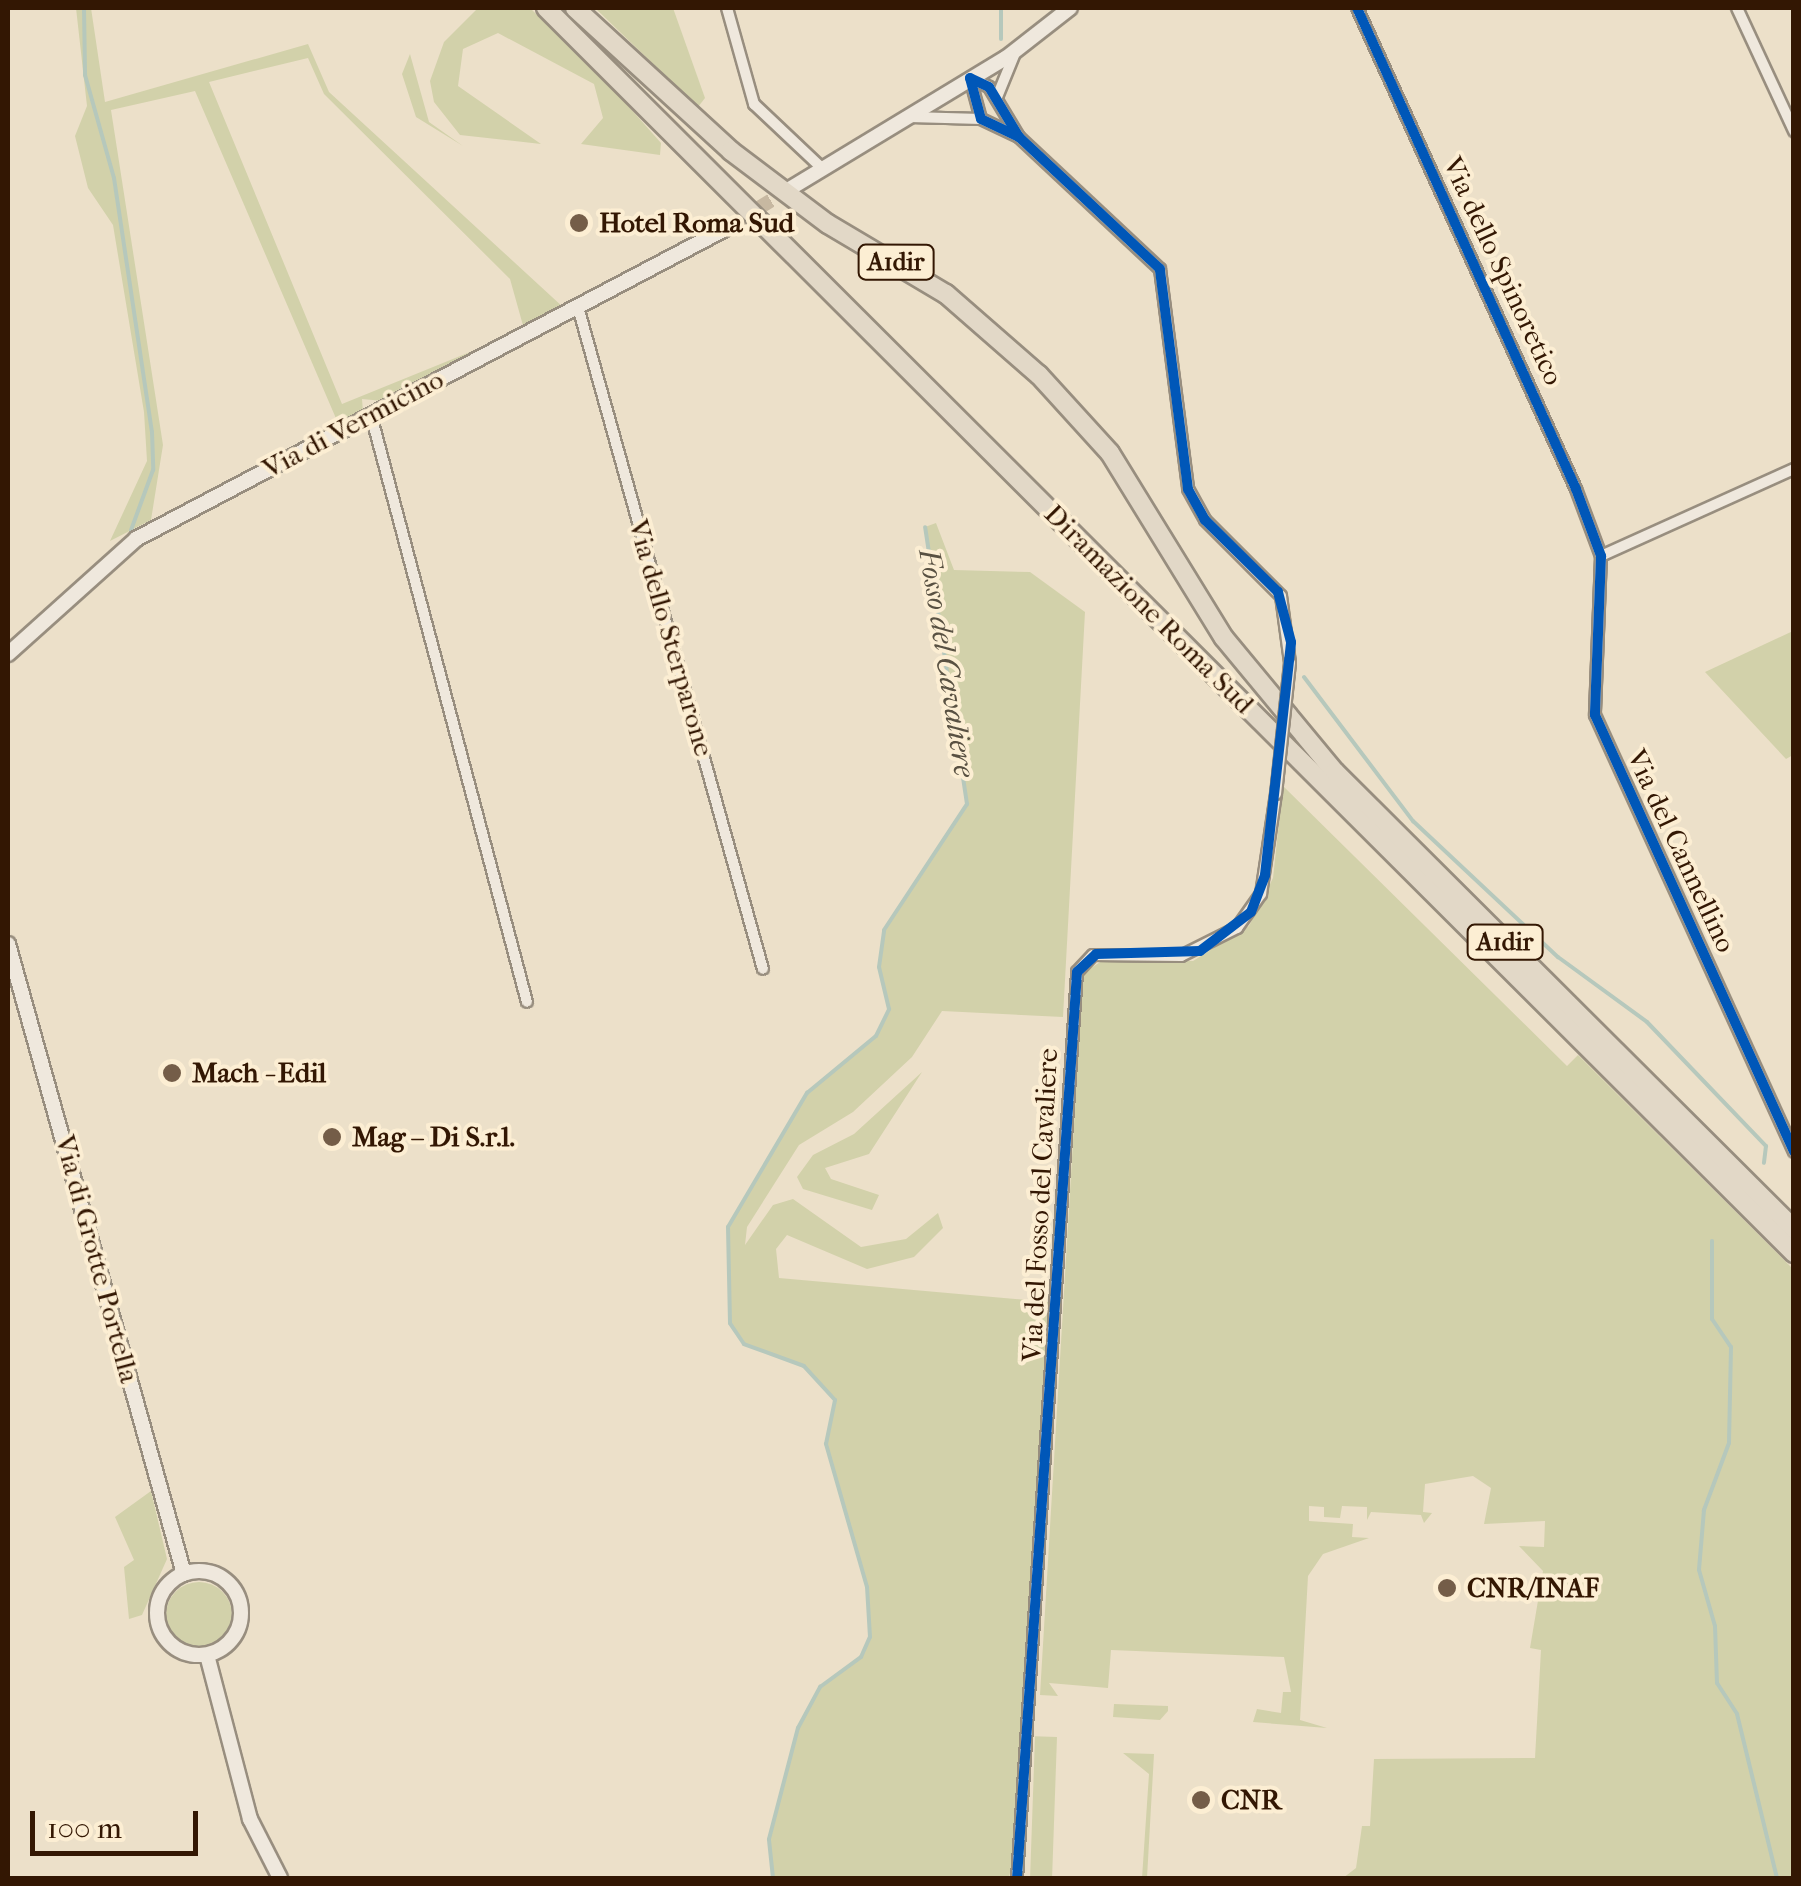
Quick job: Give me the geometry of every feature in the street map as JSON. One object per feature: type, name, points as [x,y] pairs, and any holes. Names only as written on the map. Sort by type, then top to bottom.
[{"type":"highway","name":"Diramazione Roma Sud","points":[[546,8],[1794,1253]]},
{"type":"highway","name":"Diramazione Roma Sud","points":[[575,8],[746,163],[937,287],[1039,375],[1118,464],[1224,638],[1335,772],[1794,1229]]},
{"type":"main road","points":[[791,188],[1015,52],[1070,8]]},
{"type":"main road","name":"Via di Vermicino","points":[[8,654],[126,545],[724,230]]},
{"type":"main road","name":"Via di Grotte Portella","points":[[8,944],[184,1574]]},
{"type":"main road","points":[[184,1574],[218,1576],[238,1600],[236,1634],[207,1654],[176,1648],[158,1623],[162,1592],[184,1574]]},
{"type":"main road","points":[[207,1654],[250,1819],[280,1878]]},
{"type":"street","points":[[727,8],[754,104],[822,168]]},
{"type":"street","name":"Via dello Spinoretico","points":[[1357,8],[1601,556]]},
{"type":"street","points":[[1738,8],[1794,131]]},
{"type":"street","points":[[996,98],[1015,52]]},
{"type":"street","points":[[970,78],[996,98],[1019,136]]},
{"type":"street","points":[[970,78],[981,119]]},
{"type":"street","points":[[904,117],[981,119],[1019,136]]},
{"type":"street","name":"Via del Fosso del Cavaliere","points":[[1017,1878],[1078,968],[1096,954],[1186,955],[1237,928],[1264,885],[1290,663],[1281,596],[1212,528],[1188,489],[1162,274],[1019,136]]},
{"type":"street","name":"Via dello Sterparone","points":[[578,307],[763,969]]},
{"type":"street","points":[[371,415],[527,1002]]},
{"type":"street","points":[[1601,556],[1794,469]]},
{"type":"street","name":"Via del Cannellino","points":[[1601,556],[1594,712],[1794,1152]]},
{"type":"green space","points":[[76,8],[91,8],[105,102],[308,44],[329,92],[564,308],[524,329],[510,279],[324,94],[308,58],[209,82],[342,404],[512,335],[383,401],[362,399],[363,412],[338,423],[195,91],[111,110],[163,445],[151,520],[110,541],[147,461],[144,412],[113,225],[88,188],[75,136],[87,106]]},
{"type":"green space","points":[[478,8],[530,8],[661,143],[660,155],[581,144],[603,118],[594,84],[498,33],[463,49],[458,86],[541,144],[460,135],[434,102],[430,81],[444,42]]},
{"type":"green space","points":[[595,8],[673,8],[705,98],[698,107]]},
{"type":"green space","points":[[410,54],[429,122],[463,146],[416,117],[402,74]]},
{"type":"green space","points":[[936,523],[954,570],[1030,572],[1085,612],[1063,1017],[942,1011],[912,1057],[853,1112],[799,1145],[747,1227],[745,1245],[773,1205],[793,1199],[861,1247],[906,1239],[938,1213],[943,1228],[914,1257],[867,1269],[787,1235],[776,1249],[779,1278],[1049,1302],[1017,1835],[1009,1878],[773,1878],[769,1839],[798,1728],[820,1687],[861,1657],[870,1637],[867,1587],[826,1444],[835,1400],[804,1366],[744,1344],[730,1323],[728,1227],[807,1093],[876,1036],[889,1009],[879,967],[884,930],[966,804],[925,527]]},
{"type":"green space","points":[[1793,631],[1793,755],[1786,759],[1705,672]]},
{"type":"green space","points":[[1283,786],[1567,1066],[1578,1055],[1793,1269],[1793,1878],[1343,1878],[1356,1868],[1362,1826],[1370,1826],[1374,1759],[1535,1758],[1541,1650],[1530,1648],[1543,1571],[1519,1546],[1544,1547],[1545,1521],[1484,1524],[1491,1488],[1473,1476],[1425,1484],[1423,1512],[1432,1513],[1424,1523],[1421,1515],[1371,1512],[1367,1520],[1367,1507],[1342,1506],[1340,1518],[1324,1517],[1324,1507],[1309,1506],[1309,1521],[1353,1524],[1352,1537],[1369,1538],[1323,1554],[1308,1576],[1300,1720],[1327,1728],[1253,1722],[1257,1709],[1281,1713],[1283,1692],[1291,1692],[1284,1657],[1111,1650],[1108,1688],[1049,1683],[1058,1696],[1040,1695],[1083,973],[1105,959],[1193,961],[1249,926],[1273,878]]},
{"type":"green space","points":[[922,1072],[869,1154],[825,1168],[831,1179],[879,1195],[872,1210],[803,1189],[797,1177],[813,1155],[854,1134]]},
{"type":"green space","points":[[151,1491],[167,1559],[142,1615],[129,1619],[124,1567],[134,1560],[115,1517]]},
{"type":"green space","points":[[199,1582],[222,1592],[232,1615],[222,1638],[199,1648],[176,1638],[166,1615],[176,1592]]},
{"type":"green space","points":[[1114,1704],[1168,1706],[1168,1711],[1160,1720],[1113,1717]]},
{"type":"green space","points":[[1035,1736],[1057,1737],[1052,1878],[1030,1877]]},
{"type":"green space","points":[[1123,1753],[1154,1754],[1147,1878],[1142,1878],[1149,1774]]},
{"type":"waterway","points":[[84,8],[85,75],[114,178],[152,432],[153,470],[131,530]]},
{"type":"waterway","points":[[1001,8],[1001,39]]},
{"type":"waterway","name":"Fosso del Cavaliere","points":[[773,1878],[769,1839],[798,1728],[820,1687],[861,1657],[870,1637],[867,1587],[826,1444],[835,1400],[804,1366],[744,1344],[730,1323],[728,1227],[807,1093],[876,1036],[889,1009],[879,967],[884,930],[967,804],[925,527]]},
{"type":"waterway","points":[[1304,677],[1413,821],[1558,957],[1647,1022],[1766,1146],[1764,1163]]},
{"type":"waterway","points":[[1712,1241],[1712,1319],[1731,1347],[1729,1443],[1704,1510],[1699,1570],[1715,1626],[1717,1683],[1737,1714],[1777,1878]]},
{"type":"tunnel","points":[[723,230],[791,188]]},
{"type":"cycle path","points":[[1357,8],[1576,489],[1601,556],[1595,715],[1794,1152]]},
{"type":"cycle path","points":[[1017,1878],[1077,972],[1096,954],[1200,951],[1251,912],[1265,875],[1291,642],[1278,592],[1205,520],[1188,489],[1160,269],[1019,137],[989,87],[970,78],[981,119],[1019,137]]},
{"type":"place","name":"Hotel Roma Sud","points":[[579,223]]},
{"type":"place","name":"Mach - Edil","points":[[172,1073]]},
{"type":"place","name":"Mag – Di S.r.l.","points":[[332,1137]]},
{"type":"place","name":"CNR/INAF","points":[[1447,1588]]},
{"type":"place","name":"CNR","points":[[1201,1800]]}]
